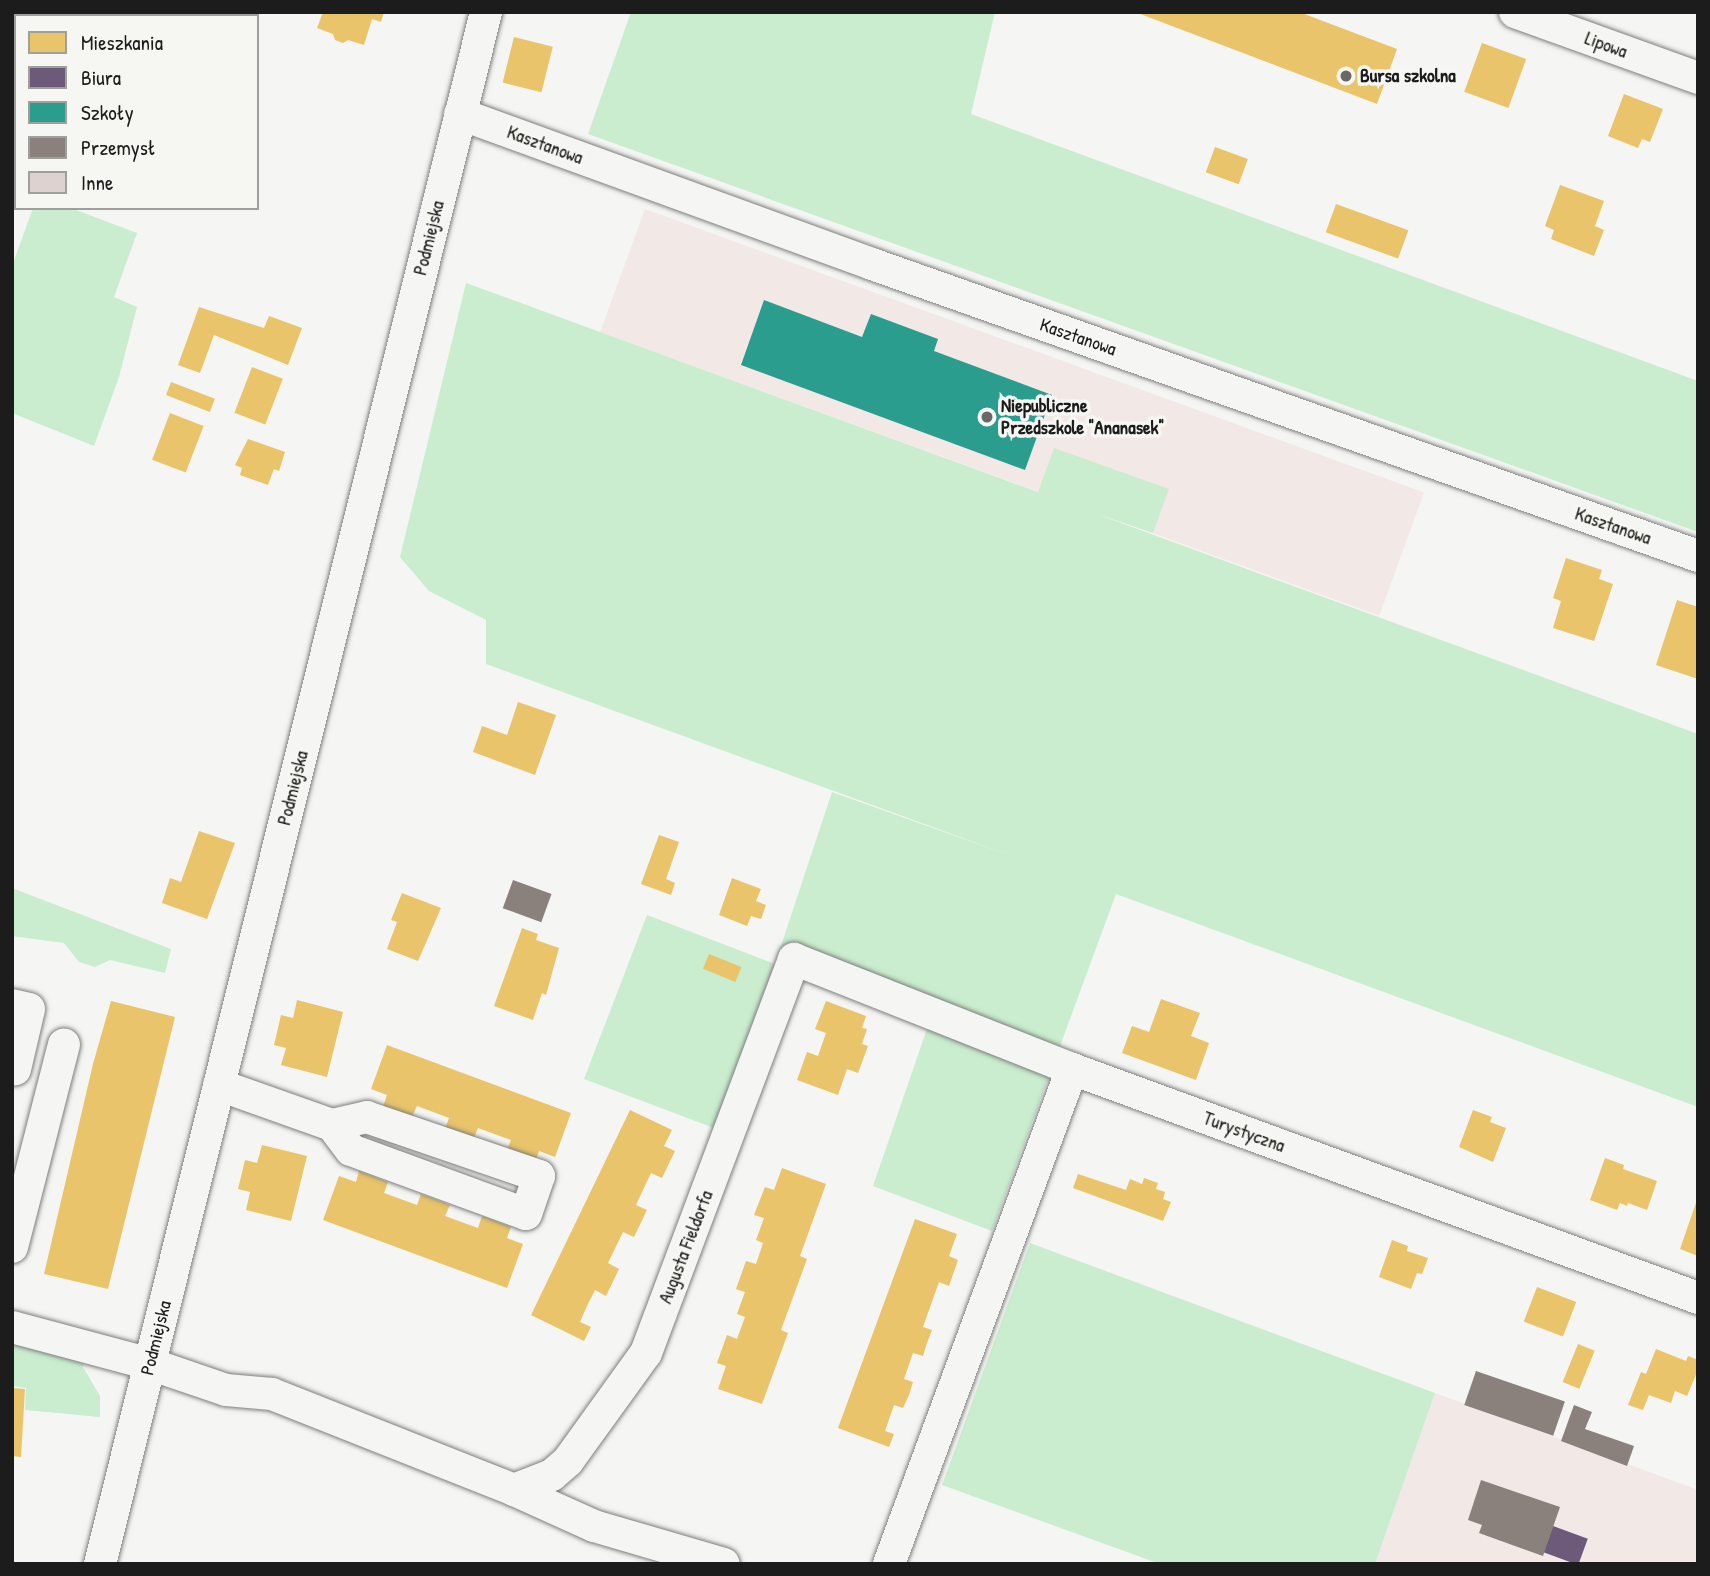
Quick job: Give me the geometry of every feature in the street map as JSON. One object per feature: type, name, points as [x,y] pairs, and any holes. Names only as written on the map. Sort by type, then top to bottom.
[{"type":"street","name":"Podmiejska","points":[[100,1564],[486,12]]},
{"type":"street","name":"Lipowa","points":[[1515,12],[1698,78]]},
{"type":"street","name":"Kasztanowa","points":[[460,114],[872,264],[1698,556]]},
{"type":"street","name":"Turystyczna","points":[[794,959],[1072,1069],[1698,1298]]},
{"type":"street","name":"Augusta Fieldorfa","points":[[514,1490],[552,1475],[568,1461],[646,1353],[794,959]]},
{"type":"street","points":[[12,1005],[29,1009],[14,1069],[55,1078]]},
{"type":"street","points":[[12,1247],[64,1045]]},
{"type":"street","points":[[889,1564],[1072,1069]]},
{"type":"street","points":[[219,1085],[331,1125],[351,1150],[526,1214],[539,1176],[367,1117],[331,1125]]},
{"type":"street","points":[[12,1327],[150,1364],[226,1390],[272,1394],[514,1490],[594,1526],[724,1564]]},
{"type":"shaded area","points":[[645,209],[1424,493],[1379,616],[600,332]]},
{"type":"shaded area","points":[[1435,1393],[1698,1490],[1698,1564],[1375,1564]]},
{"type":"green space","points":[[631,12],[995,12],[971,114],[1698,381],[1698,532],[588,134]]},
{"type":"green space","points":[[32,210],[76,210],[137,233],[114,297],[137,307],[119,377],[94,446],[12,413],[12,266]]},
{"type":"green space","points":[[466,283],[1038,492],[1054,448],[1169,489],[1153,533],[1094,513],[1698,734],[1698,1107],[1116,894],[992,1231],[873,1186],[930,1020],[775,964],[832,792],[1020,859],[486,664],[486,620],[429,591],[400,557]]},
{"type":"green space","points":[[12,888],[171,949],[165,973],[110,960],[95,967],[79,962],[64,943],[12,936]]},
{"type":"green space","points":[[647,915],[775,964],[714,1128],[584,1079]]},
{"type":"green space","points":[[1030,1243],[1435,1393],[1375,1564],[1160,1564],[942,1485]]},
{"type":"green space","points":[[12,1345],[85,1359],[83,1367],[100,1396],[100,1417],[25,1410],[26,1388],[12,1386]]},
{"type":"building: Mieszkania","points":[[323,12],[384,12],[381,22],[372,19],[364,45],[348,40],[343,43],[335,40],[333,34],[317,28]]},
{"type":"building: Mieszkania","name":"Bursa szkolna","points":[[1135,12],[1299,12],[1397,49],[1377,104]]},
{"type":"building: Mieszkania","points":[[514,37],[553,47],[541,92],[503,83]]},
{"type":"building: Mieszkania","points":[[1482,43],[1526,59],[1508,108],[1464,92]]},
{"type":"building: Mieszkania","points":[[1624,94],[1663,109],[1650,142],[1642,139],[1638,148],[1608,136]]},
{"type":"building: Mieszkania","points":[[1215,147],[1248,159],[1239,184],[1206,172]]},
{"type":"building: Mieszkania","points":[[1560,185],[1604,201],[1595,226],[1604,230],[1594,256],[1551,239],[1554,230],[1545,226]]},
{"type":"building: Mieszkania","points":[[1336,204],[1408,230],[1398,259],[1326,232]]},
{"type":"building: Mieszkania","points":[[199,307],[264,328],[269,316],[302,328],[288,365],[214,335],[200,373],[178,365]]},
{"type":"building: Mieszkania","points":[[252,367],[283,379],[265,425],[234,413]]},
{"type":"building: Mieszkania","points":[[171,382],[215,399],[210,412],[166,395]]},
{"type":"building: Mieszkania","points":[[170,413],[204,426],[186,473],[152,460]]},
{"type":"building: Mieszkania","points":[[248,439],[285,452],[279,471],[274,469],[268,485],[240,475],[242,468],[235,465]]},
{"type":"building: Mieszkania","points":[[1566,558],[1602,570],[1599,579],[1613,584],[1594,641],[1553,628],[1561,601],[1553,598]]},
{"type":"building: Mieszkania","points":[[1677,600],[1698,607],[1698,679],[1656,665]]},
{"type":"building: Mieszkania","points":[[518,702],[556,715],[535,775],[473,752],[482,726],[507,735]]},
{"type":"building: Mieszkania","points":[[199,831],[235,843],[207,919],[162,903],[170,878],[181,882]]},
{"type":"building: Mieszkania","points":[[659,835],[679,842],[666,879],[675,883],[671,895],[641,884]]},
{"type":"building: Mieszkania","points":[[732,878],[761,889],[756,901],[766,905],[761,919],[751,916],[747,926],[719,915]]},
{"type":"building: Mieszkania","points":[[402,893],[441,908],[418,961],[387,949],[397,922],[391,920]]},
{"type":"building: Mieszkania","points":[[522,928],[538,934],[536,940],[559,948],[546,995],[542,993],[533,1020],[494,1006]]},
{"type":"building: Mieszkania","points":[[709,954],[741,967],[735,982],[703,969]]},
{"type":"building: Mieszkania","points":[[1161,999],[1200,1013],[1191,1036],[1209,1043],[1196,1080],[1122,1053],[1132,1026],[1149,1032]]},
{"type":"building: Mieszkania","points":[[297,1000],[343,1012],[327,1077],[281,1065],[286,1048],[274,1045],[281,1015],[293,1018]]},
{"type":"building: Mieszkania","points":[[111,1001],[175,1017],[108,1289],[44,1274],[93,1064]]},
{"type":"building: Mieszkania","points":[[826,1001],[866,1016],[862,1028],[867,1029],[862,1044],[868,1046],[858,1073],[847,1069],[838,1095],[797,1080],[807,1052],[818,1056],[826,1033],[815,1029]]},
{"type":"building: Mieszkania","points":[[387,1045],[571,1113],[555,1157],[539,1151],[535,1162],[506,1152],[511,1140],[478,1128],[473,1140],[445,1129],[449,1118],[417,1106],[412,1117],[383,1107],[387,1095],[371,1089]]},
{"type":"building: Mieszkania","points":[[630,1110],[672,1130],[664,1146],[675,1151],[662,1178],[651,1173],[636,1205],[647,1210],[634,1237],[623,1232],[608,1263],[619,1269],[606,1296],[595,1290],[587,1306],[580,1322],[591,1327],[584,1341],[531,1315]]},
{"type":"building: Mieszkania","points":[[1473,1110],[1492,1117],[1490,1122],[1506,1128],[1493,1162],[1459,1147]]},
{"type":"building: Mieszkania","points":[[262,1145],[307,1156],[291,1221],[246,1210],[250,1192],[238,1189],[245,1160],[257,1163]]},
{"type":"building: Mieszkania","points":[[1605,1158],[1624,1165],[1623,1169],[1657,1181],[1647,1210],[1620,1203],[1617,1210],[1590,1200]]},
{"type":"building: Mieszkania","points":[[782,1168],[826,1184],[800,1256],[807,1259],[781,1330],[788,1333],[762,1404],[718,1389],[726,1366],[717,1363],[727,1335],[737,1339],[745,1317],[737,1314],[745,1292],[736,1289],[746,1261],[756,1264],[763,1243],[756,1240],[764,1218],[754,1215],[765,1187],[774,1190]]},
{"type":"building: Mieszkania","points":[[359,1171],[388,1182],[384,1193],[417,1205],[421,1194],[450,1205],[445,1216],[478,1228],[482,1216],[511,1227],[507,1238],[523,1244],[507,1288],[323,1220],[339,1176],[356,1182]]},
{"type":"building: Mieszkania","points":[[1078,1174],[1126,1190],[1130,1179],[1142,1184],[1144,1178],[1158,1183],[1156,1189],[1165,1192],[1163,1199],[1171,1202],[1163,1221],[1073,1188]]},
{"type":"building: Mieszkania","points":[[1698,1200],[1698,1256],[1680,1249]]},
{"type":"building: Mieszkania","points":[[915,1219],[957,1234],[949,1256],[958,1260],[949,1286],[939,1282],[923,1327],[932,1330],[923,1356],[913,1353],[904,1379],[913,1382],[909,1395],[903,1408],[894,1405],[885,1431],[894,1434],[889,1447],[838,1428]]},
{"type":"building: Mieszkania","points":[[1392,1240],[1408,1246],[1407,1251],[1428,1258],[1422,1274],[1417,1273],[1411,1289],[1379,1277]]},
{"type":"building: Mieszkania","points":[[1537,1287],[1576,1302],[1563,1337],[1524,1322]]},
{"type":"building: Mieszkania","points":[[1578,1344],[1595,1351],[1579,1389],[1563,1382]]},
{"type":"building: Mieszkania","points":[[1656,1349],[1686,1361],[1688,1356],[1698,1360],[1698,1370],[1687,1396],[1675,1391],[1671,1403],[1649,1395],[1643,1410],[1628,1405],[1641,1372],[1646,1374]]},
{"type":"building: Mieszkania","points":[[12,1388],[25,1389],[21,1457],[12,1456]]},
{"type":"building: Biura","points":[[1553,1526],[1588,1539],[1579,1564],[1543,1552]]},
{"type":"building: Szkoły","points":[[764,300],[862,337],[871,314],[938,339],[934,351],[1052,395],[1025,470],[741,365]]},
{"type":"building: Przemysł","points":[[513,880],[552,894],[541,922],[503,908]]},
{"type":"building: Przemysł","points":[[1476,1371],[1565,1402],[1553,1436],[1464,1405]]},
{"type":"building: Przemysł","points":[[1574,1405],[1592,1412],[1585,1429],[1634,1446],[1627,1466],[1561,1441]]},
{"type":"building: Przemysł","points":[[1481,1480],[1560,1507],[1543,1556],[1479,1533],[1482,1525],[1468,1520]]},
{"type":"building: Inne","points":[[12,12],[152,14],[14,14],[12,76]]},
{"type":"place","name":"Bursa szkolna","points":[[1346,76]]},
{"type":"place","name":"Niepubliczne Przedszkole \"Ananasek\"","points":[[987,417]]}]
